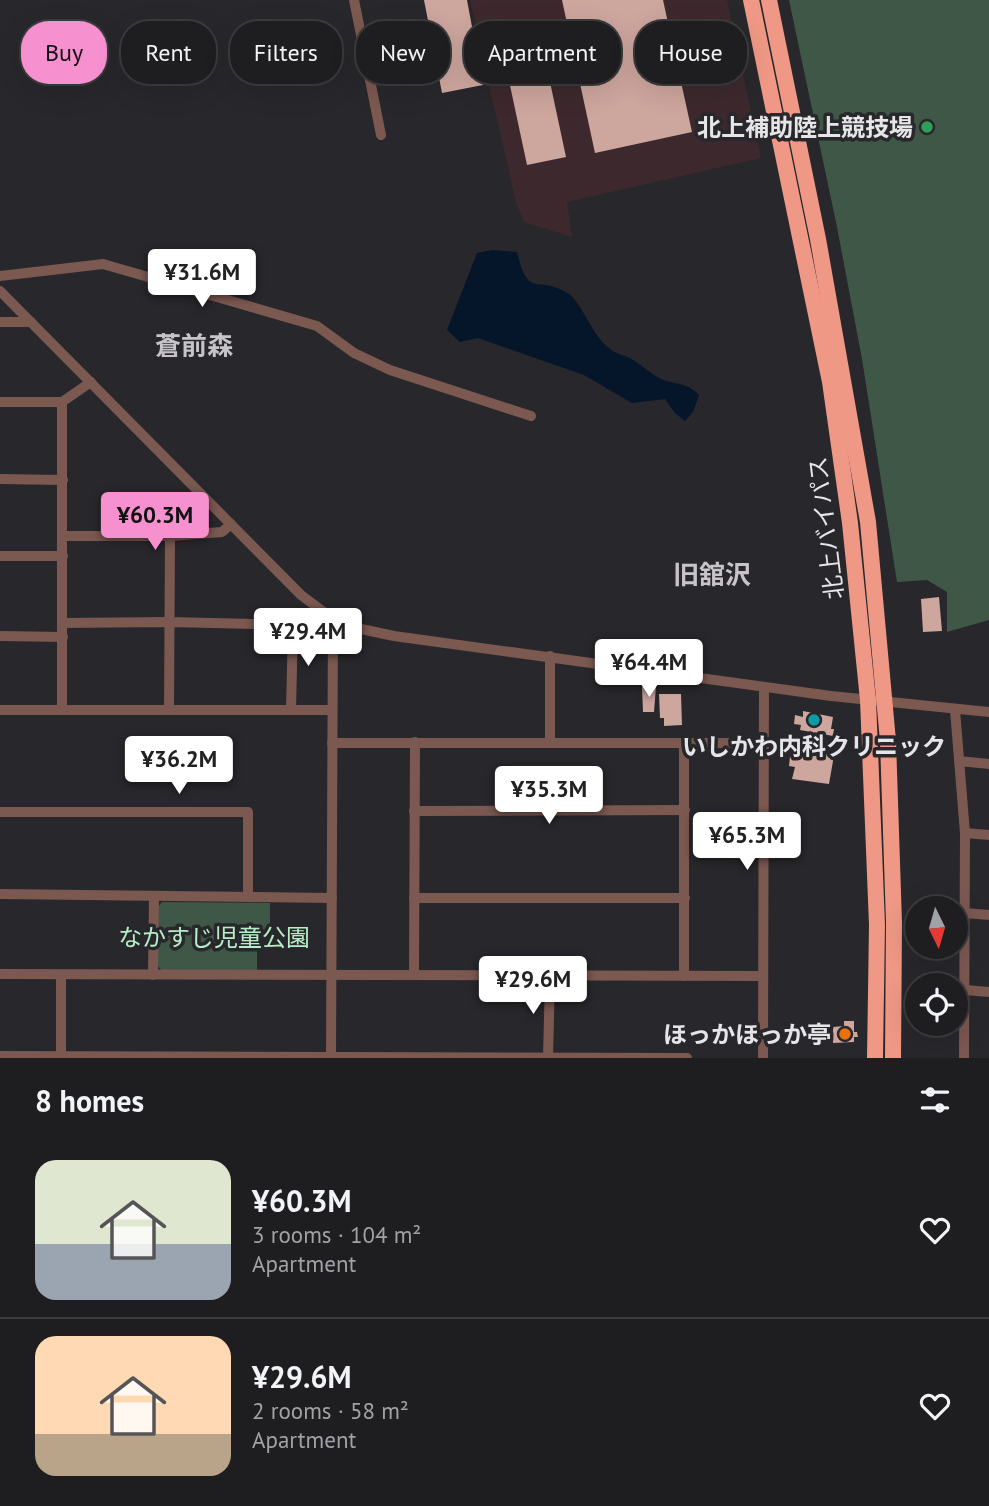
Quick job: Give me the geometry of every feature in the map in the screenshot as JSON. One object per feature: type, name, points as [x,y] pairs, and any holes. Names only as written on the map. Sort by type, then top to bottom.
[{"type":"highway","name":"北上バイパス","points":[[751,0],[830,382],[850,523],[868,700],[877,925],[875,1058]]},
{"type":"highway","name":"北上バイパス","points":[[769,0],[818,239],[868,522],[886,703],[894,923],[893,1058]]},
{"type":"street","points":[[354,0],[381,135]]},
{"type":"street","points":[[0,275],[103,264],[317,326],[354,353],[390,370],[531,416]]},
{"type":"street","points":[[0,291],[301,595],[333,619],[361,629],[394,636],[886,703],[989,712]]},
{"type":"street","points":[[0,322],[31,322]]},
{"type":"street","points":[[0,402],[62,402],[91,382]]},
{"type":"street","points":[[62,402],[62,710]]},
{"type":"street","points":[[0,479],[63,480]]},
{"type":"street","points":[[63,536],[170,536],[222,532],[231,524]]},
{"type":"street","points":[[169,710],[170,536]]},
{"type":"street","points":[[0,556],[63,556]]},
{"type":"street","points":[[63,623],[293,625],[333,619]]},
{"type":"street","points":[[331,1057],[333,619]]},
{"type":"street","points":[[291,710],[293,625]]},
{"type":"street","points":[[0,636],[62,637]]},
{"type":"street","points":[[550,656],[550,742]]},
{"type":"street","points":[[763,1058],[764,687]]},
{"type":"street","points":[[0,710],[332,710]]},
{"type":"street","points":[[955,710],[965,834],[965,896]]},
{"type":"street","points":[[414,975],[415,742]]},
{"type":"street","points":[[684,742],[684,976]]},
{"type":"street","points":[[332,743],[763,743]]},
{"type":"street","points":[[959,761],[989,764]]},
{"type":"street","points":[[414,811],[685,810]]},
{"type":"street","points":[[0,812],[248,812],[248,897]]},
{"type":"street","points":[[965,834],[989,835]]},
{"type":"street","points":[[0,894],[332,898]]},
{"type":"street","points":[[153,896],[153,975]]},
{"type":"street","points":[[414,898],[685,898]]},
{"type":"street","points":[[968,914],[989,915]]},
{"type":"street","points":[[0,974],[762,976]]},
{"type":"street","points":[[61,975],[61,1057]]},
{"type":"street","points":[[548,1058],[550,976]]},
{"type":"street","points":[[968,990],[989,992]]},
{"type":"street","points":[[964,1036],[964,1058]]},
{"type":"street","points":[[0,1056],[687,1058]]},
{"type":"shaded area","points":[[470,0],[727,0],[732,21],[635,21],[635,84],[745,84],[761,158],[567,202],[572,237],[524,222],[516,203],[489,84],[621,84],[621,21],[475,21]]},
{"type":"green space","points":[[789,0],[989,0],[989,620],[947,632],[947,592],[927,580],[897,582],[862,359]]},
{"type":"green space","name":"なかすじ児童公園","points":[[162,902],[270,903],[270,931],[257,932],[257,972],[163,972],[157,965],[158,907]]},
{"type":"water","points":[[492,250],[517,252],[521,267],[530,282],[558,288],[574,298],[598,336],[612,351],[630,358],[661,379],[695,391],[699,395],[693,412],[685,421],[665,399],[632,403],[584,375],[478,338],[460,342],[447,330],[477,253]]},
{"type":"building","points":[[424,0],[467,0],[471,21],[464,21],[464,84],[483,85],[442,93],[440,84],[450,84],[450,21],[428,21]]},
{"type":"building","points":[[562,0],[663,0],[668,21],[635,21],[635,84],[681,84],[692,132],[595,153],[580,84],[621,84],[621,21],[567,21]]},
{"type":"building","points":[[510,84],[550,84],[566,157],[527,165]]},
{"type":"building","points":[[939,597],[942,631],[923,632],[921,599]]},
{"type":"building","points":[[656,686],[654,712],[643,712],[642,687]]},
{"type":"building","points":[[659,694],[681,694],[682,725],[664,726],[664,718],[660,718]]},
{"type":"building","name":"いしかわ内科クリニック","points":[[803,711],[833,717],[833,736],[800,730],[801,725],[794,724],[795,715],[803,717]]},
{"type":"building","points":[[800,738],[836,744],[829,784],[792,779],[795,767],[789,766],[790,757],[797,758]]},
{"type":"building","name":"ほっかほっか亭","points":[[844,1021],[854,1021],[854,1032],[857,1032],[858,1037],[854,1037],[854,1042],[833,1043],[833,1027],[844,1026]]},
{"type":"place","name":"北上補助陸上競技場","points":[[927,127]]},
{"type":"place","name":"いしかわ内科クリニック","points":[[814,720]]},
{"type":"place","name":"ほっかほっか亭","points":[[845,1034]]},
{"type":"district","name":"蒼前森","points":[[194,345]]},
{"type":"district","name":"旧舘沢","points":[[712,574]]}]
